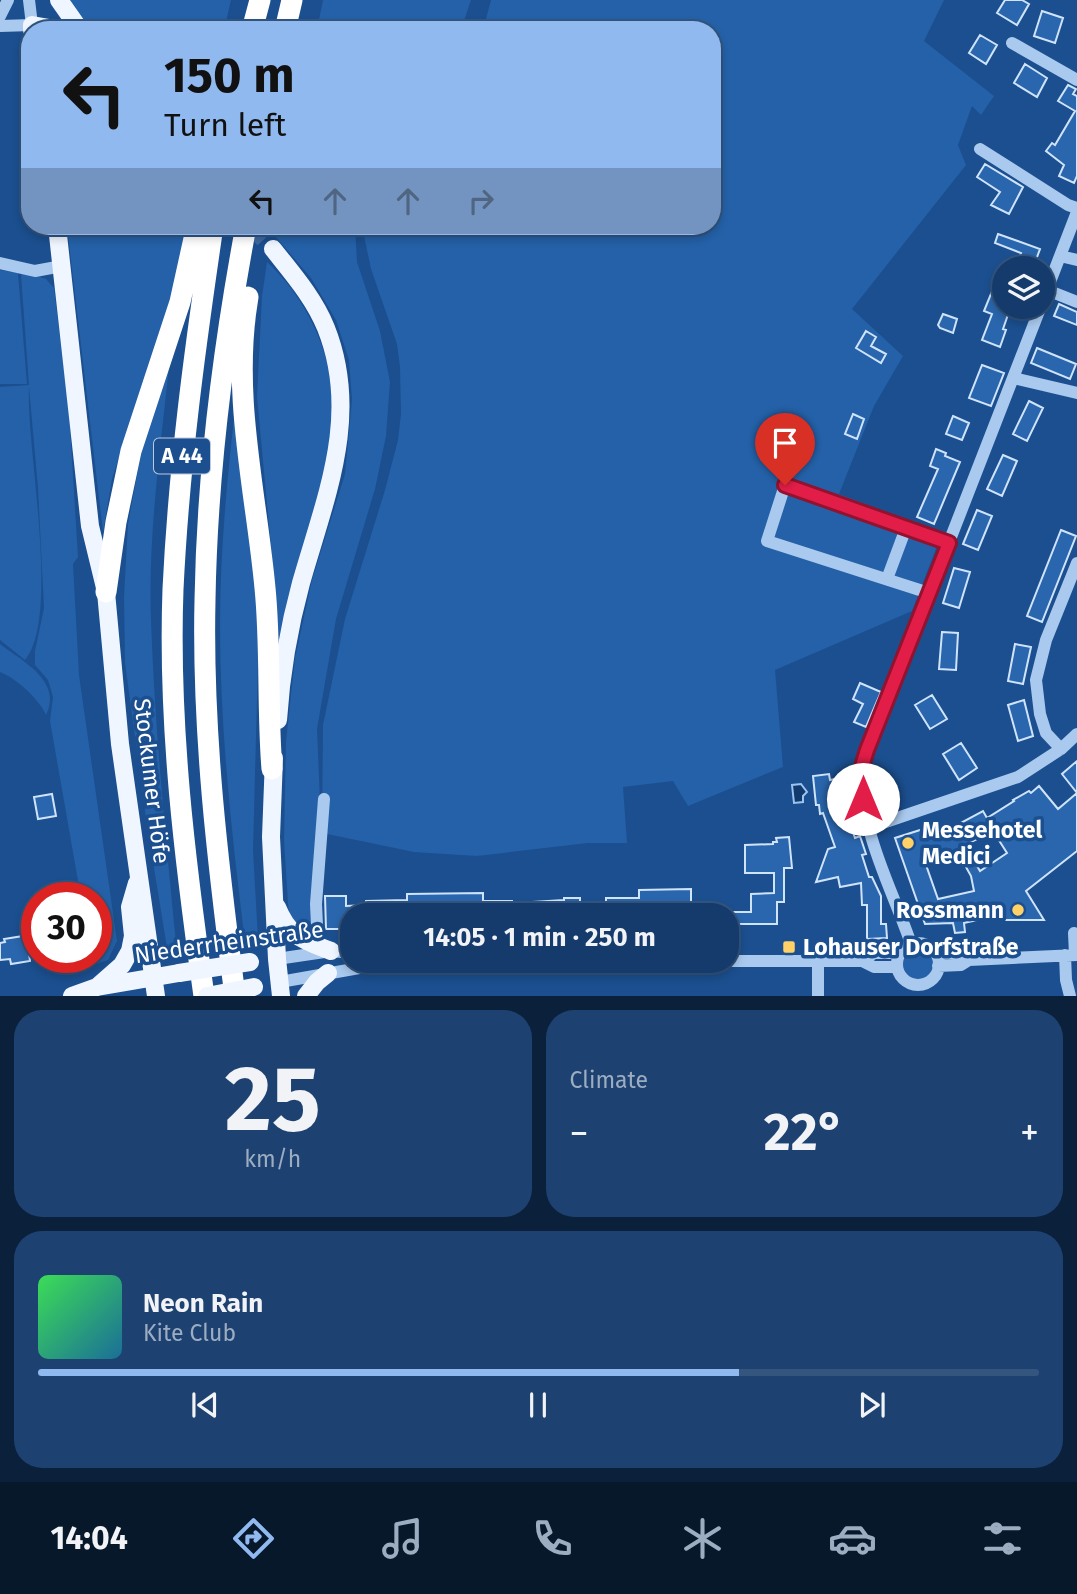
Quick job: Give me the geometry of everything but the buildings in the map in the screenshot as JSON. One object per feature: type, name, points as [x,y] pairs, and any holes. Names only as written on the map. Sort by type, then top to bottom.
[{"type":"highway","points":[[254,21],[260,0]]},
{"type":"highway","points":[[287,21],[292,0]]},
{"type":"highway","points":[[106,592],[116,522],[131,451],[180,302],[195,235]]},
{"type":"highway","name":"A 44","points":[[205,996],[182,824],[177,759],[173,591],[186,412],[212,235]]},
{"type":"highway","name":"A 44","points":[[244,235],[230,320],[214,447],[205,601],[210,775],[216,849],[245,991]]},
{"type":"highway","points":[[257,235],[245,313],[242,384],[245,439],[265,590],[272,769]]},
{"type":"main road","points":[[59,0],[74,21]]},
{"type":"main road","name":"Stockumer Höfe","points":[[58,235],[90,526],[106,592],[120,744],[156,996]]},
{"type":"main road","points":[[273,249],[298,280],[326,328],[340,383],[341,414],[340,443],[334,473],[301,584],[280,691],[272,769],[271,837],[280,989]]},
{"type":"main road","points":[[97,987],[122,965],[130,951],[133,936],[130,907],[139,876]]},
{"type":"main road","points":[[274,900],[283,921],[293,934],[324,949]]},
{"type":"main road","name":"Niederrheinstraße","points":[[72,996],[97,987],[154,976],[277,959]]},
{"type":"main road","points":[[306,996],[314,985],[328,974]]},
{"type":"main road","name":"Niederrheinstraße","points":[[205,996],[280,989]]},
{"type":"street","points":[[0,16],[8,0]]},
{"type":"street","points":[[29,0],[31,21]]},
{"type":"street","points":[[0,26],[21,27]]},
{"type":"street","points":[[1012,43],[1077,80]]},
{"type":"street","points":[[981,149],[1077,210],[1064,226],[1060,256],[1055,269]]},
{"type":"street","points":[[1060,256],[1077,260]]},
{"type":"street","points":[[0,263],[34,271],[62,266]]},
{"type":"street","points":[[1055,297],[1077,302]]},
{"type":"street","points":[[911,944],[868,828],[861,794],[863,763],[1036,319]]},
{"type":"street","points":[[1013,378],[1077,393]]},
{"type":"street","points":[[929,593],[767,541],[785,485],[949,543]]},
{"type":"street","points":[[887,579],[906,528]]},
{"type":"street","points":[[1061,749],[1046,733],[1040,713],[1036,680],[1046,640],[1077,563]]},
{"type":"street","points":[[868,828],[1018,777],[1061,749],[1077,734]]},
{"type":"street","points":[[324,799],[316,904],[324,949]]},
{"type":"street","points":[[1070,996],[1066,980],[1073,955],[1074,933]]},
{"type":"street","points":[[911,944],[925,944],[935,953],[939,966],[930,981],[916,990],[902,977],[897,967],[900,953],[911,944]]},
{"type":"street","name":"Niederrheinstraße","points":[[277,959],[324,949],[340,951]]},
{"type":"street","points":[[862,961],[874,953],[900,953]]},
{"type":"street","points":[[935,953],[961,954],[970,960]]},
{"type":"street","points":[[939,966],[961,965],[970,960],[1073,955]]},
{"type":"street","points":[[818,960],[818,996]]},
{"type":"street","points":[[739,961],[862,961],[874,967],[897,967]]},
{"type":"street","name":"Niederrheinstraße","points":[[280,989],[340,972]]},
{"type":"street","points":[[930,981],[932,996]]},
{"type":"shaded area","points":[[65,0],[231,0],[226,21],[82,21]]},
{"type":"shaded area","points":[[323,0],[471,0],[464,21],[319,21]]},
{"type":"shaded area","points":[[491,0],[944,0],[924,41],[994,96],[981,115],[972,106],[958,145],[966,165],[852,309],[903,356],[874,406],[839,494],[942,533],[912,611],[775,670],[783,767],[688,806],[673,781],[623,787],[627,843],[588,843],[477,856],[414,852],[322,833],[323,725],[345,619],[385,490],[398,440],[401,414],[397,344],[371,269],[364,235],[721,235],[721,21],[485,21]]},
{"type":"shaded area","points":[[68,235],[185,235],[174,290],[112,479],[103,532]]},
{"type":"shaded area","points":[[356,235],[357,262],[380,331],[390,382],[386,436],[375,489],[336,619],[317,729],[320,801],[312,925],[305,929],[289,918],[284,841],[286,741],[295,658],[312,580],[345,474],[352,400],[349,360],[336,320],[311,278],[275,236]]},
{"type":"shaded area","points":[[267,262],[302,304],[318,336],[329,370],[334,405],[332,441],[324,479],[277,655],[274,579],[257,397],[262,296]]},
{"type":"shaded area","points":[[0,270],[18,273],[27,384],[0,384]]},
{"type":"shaded area","points":[[25,272],[46,279],[54,288],[69,410],[78,557],[73,564],[79,675],[109,882],[78,882],[50,721],[53,697],[48,680],[35,665],[35,651],[44,608],[38,488],[29,387],[39,530],[40,608],[35,638],[25,660],[0,640],[0,387],[29,385],[21,275]]},
{"type":"shaded area","points":[[169,367],[151,557],[158,745],[177,953],[168,954],[125,663],[124,597],[128,524],[143,443]]},
{"type":"shaded area","points":[[237,392],[259,624],[253,850],[258,939],[245,942],[228,784],[221,665],[223,537]]},
{"type":"shaded area","points":[[0,644],[29,665],[45,682],[50,703],[46,715],[26,690],[0,672]]},
{"type":"shaded area","points":[[801,784],[807,792],[803,796],[803,802],[794,803],[792,785]]},
{"type":"shaded area","points":[[112,906],[117,941],[112,952]]},
{"type":"shaded area","points":[[918,949],[929,953],[933,964],[929,975],[918,979],[907,975],[903,964],[907,953]]},
{"type":"tunnel","points":[[260,235],[273,249]]},
{"type":"place","name":"Messehotel Medici","points":[[908,843]]},
{"type":"place","name":"Rossmann","points":[[1018,910]]},
{"type":"place","name":"Lohauser Dorfstraße","points":[[789,947]]},
{"type":"route","points":[[785,485],[949,543],[867,750],[863,763],[863,799]]}]
